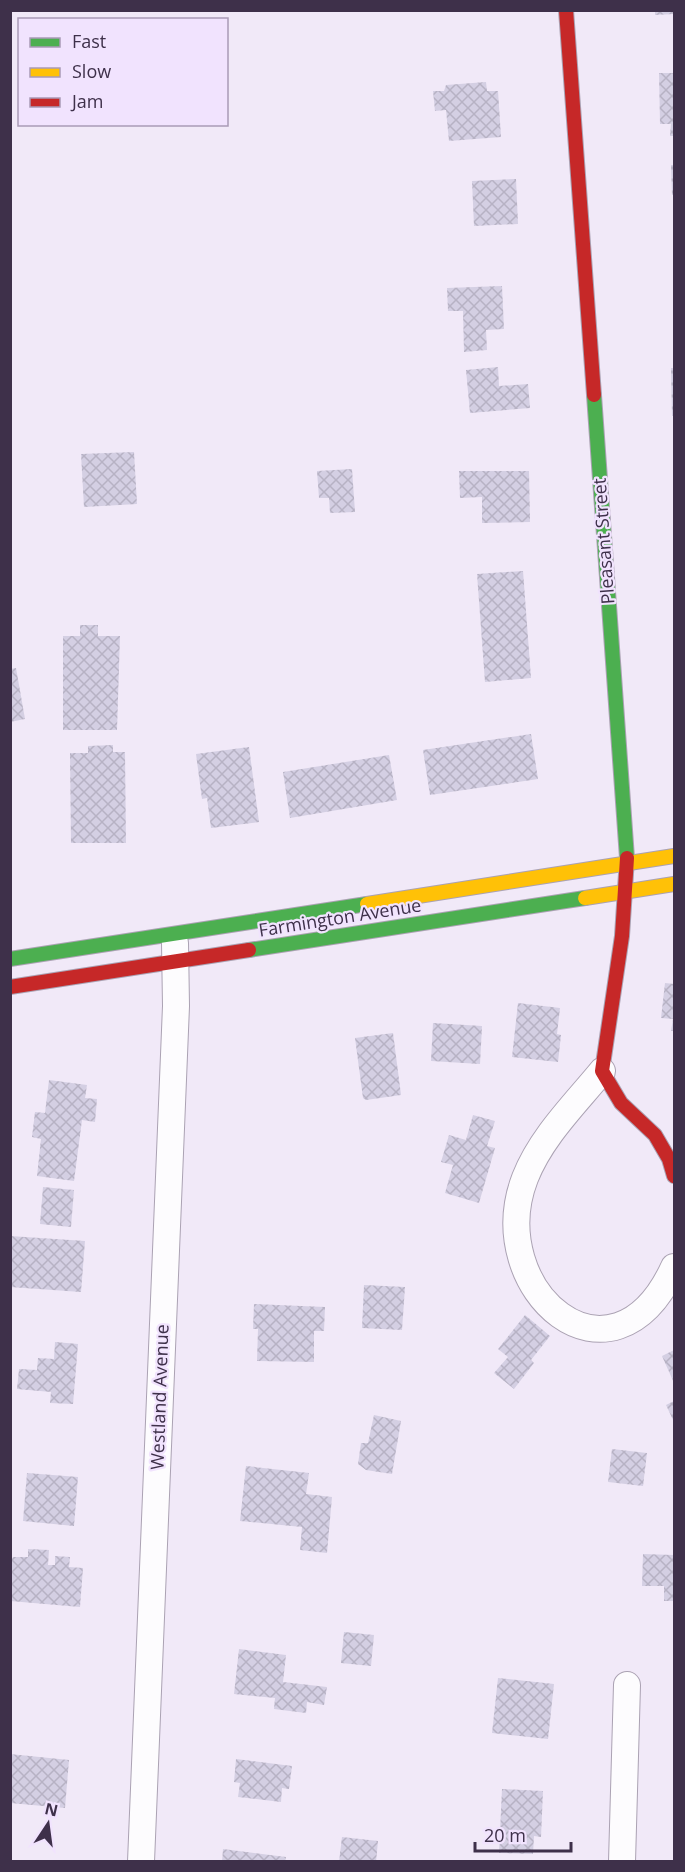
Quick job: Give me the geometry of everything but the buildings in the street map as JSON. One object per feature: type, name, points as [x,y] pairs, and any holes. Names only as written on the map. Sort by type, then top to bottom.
[{"type":"main road","name":"Pleasant Street","points":[[566,10],[627,863],[622,936],[602,1071]]},
{"type":"main road","name":"Farmington Avenue","points":[[10,959],[675,856]]},
{"type":"main road","name":"Farmington Avenue","points":[[10,987],[675,884]]},
{"type":"main road","points":[[602,1071],[621,1103],[655,1135],[669,1159],[675,1176]]},
{"type":"street","name":"Westland Avenue","points":[[141,1862],[176,961],[175,933]]},
{"type":"street","name":"Pleasant Street","points":[[602,1071],[542,1147],[525,1179],[519,1198],[518,1235],[527,1275],[548,1306],[567,1322],[579,1326],[609,1328],[623,1324],[647,1310],[675,1267]]},
{"type":"street","points":[[622,1862],[627,1685]]},
{"type":"traffic: fast","points":[[594,395],[627,858]]},
{"type":"traffic: fast","points":[[249,950],[585,898]]},
{"type":"traffic: fast","points":[[10,959],[367,904]]},
{"type":"traffic: slow","points":[[367,904],[674,856]]},
{"type":"traffic: slow","points":[[585,898],[674,884]]},
{"type":"traffic: jam","points":[[566,10],[594,395]]},
{"type":"traffic: jam","points":[[627,858],[622,936],[602,1071],[621,1103],[655,1135],[669,1159],[674,1176]]},
{"type":"traffic: jam","points":[[10,987],[249,950]]}]
